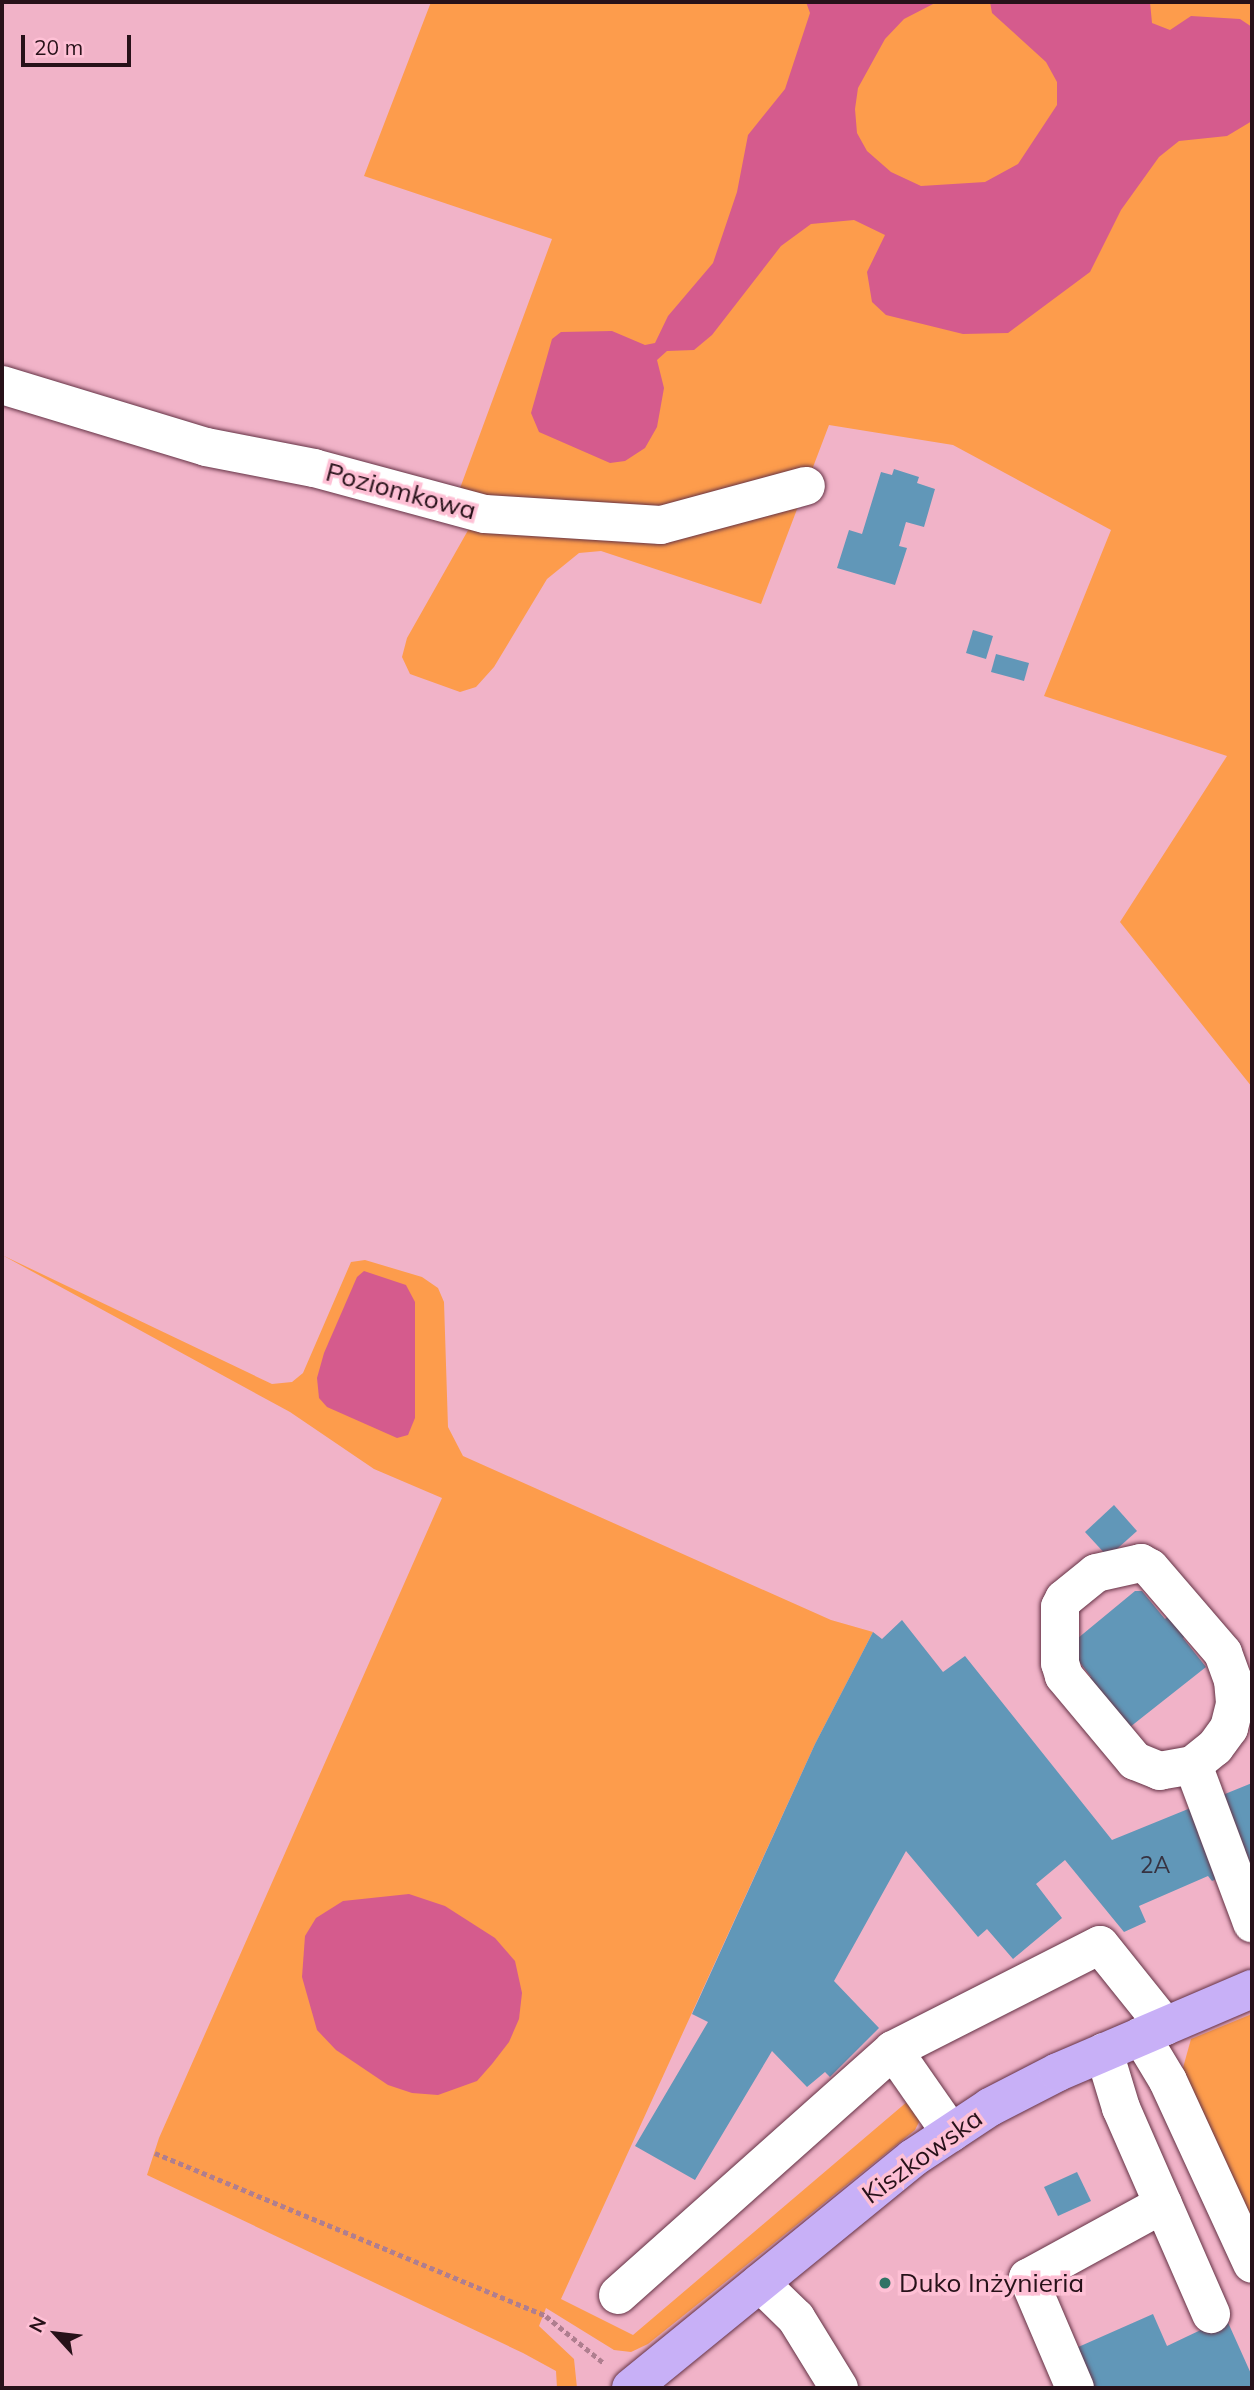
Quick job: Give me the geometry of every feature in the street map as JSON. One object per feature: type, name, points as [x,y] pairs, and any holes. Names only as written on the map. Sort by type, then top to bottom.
[{"type":"main road","name":"Kiszkowska","points":[[621,2379],[760,2283],[913,2158],[990,2107],[1104,2052],[1252,1989]]},
{"type":"street","name":"Poziomkowa","points":[[2,385],[206,447],[314,468],[485,514],[661,524],[806,486]]},
{"type":"street","points":[[1126,1564],[1150,1567],[1223,1653],[1233,1680],[1235,1704],[1229,1728],[1193,1765],[1160,1771],[1135,1761],[1064,1676],[1060,1607],[1096,1573],[1126,1564]]},
{"type":"street","points":[[1193,1765],[1252,1923]]},
{"type":"street","points":[[618,2295],[893,2050],[1100,1945],[1153,2031],[1168,2081],[1252,2264]]},
{"type":"street","points":[[893,2050],[951,2133]]},
{"type":"street","points":[[1104,2052],[1121,2108],[1211,2314]]},
{"type":"street","points":[[1075,2388],[1028,2278],[1163,2204]]},
{"type":"street","points":[[760,2283],[796,2318],[839,2388]]},
{"type":"path","points":[[155,2153],[546,2316],[585,2343],[621,2379]]},
{"type":"shaded area","points":[[431,2],[1252,2],[1252,1087],[1120,922],[1227,756],[1044,696],[1111,530],[953,445],[829,425],[761,604],[601,551],[579,553],[547,579],[494,667],[476,687],[460,692],[410,674],[402,657],[407,638],[471,525],[449,518],[552,239],[364,176]]},
{"type":"shaded area","points":[[806,2],[937,2],[904,19],[885,39],[858,88],[855,109],[857,133],[867,151],[891,172],[921,186],[985,182],[1018,164],[1057,105],[1057,82],[1046,62],[992,13],[990,2],[1150,2],[1152,23],[1170,30],[1191,16],[1240,19],[1252,27],[1252,121],[1227,136],[1179,141],[1159,157],[1121,210],[1090,272],[1008,333],[963,334],[886,315],[872,302],[867,272],[885,235],[854,220],[811,224],[781,246],[712,335],[694,350],[667,351],[657,360],[664,388],[657,427],[645,448],[625,461],[610,463],[539,432],[531,413],[552,339],[561,332],[612,331],[645,345],[655,343],[668,316],[713,263],[737,192],[748,135],[785,89],[810,13]]},
{"type":"shaded area","points":[[2,1255],[272,1384],[292,1382],[303,1373],[351,1262],[365,1260],[422,1277],[438,1288],[444,1302],[448,1427],[463,1456],[831,1620],[873,1632],[815,1744],[561,2299],[633,2335],[908,2101],[922,2116],[915,2130],[648,2344],[631,2352],[614,2350],[546,2308],[539,2326],[574,2359],[577,2388],[557,2388],[556,2371],[523,2353],[147,2175],[159,2138],[442,1498],[374,1469],[290,1412]]},
{"type":"shaded area","points":[[364,1271],[406,1285],[415,1302],[415,1418],[408,1435],[397,1438],[327,1407],[319,1398],[317,1378],[324,1353],[357,1277]]},
{"type":"shaded area","points":[[409,1894],[445,1906],[495,1938],[515,1961],[522,1993],[519,2019],[509,2042],[492,2064],[477,2081],[438,2095],[412,2093],[388,2085],[336,2050],[317,2030],[302,1977],[305,1936],[316,1918],[343,1901]]},
{"type":"shaded area","points":[[1252,2014],[1252,2220],[1181,2075],[1191,2039]]},
{"type":"building","points":[[894,469],[919,477],[917,483],[935,489],[924,527],[906,522],[899,546],[907,548],[895,585],[837,568],[849,530],[862,534],[881,472],[892,475]]},
{"type":"building","points":[[973,630],[993,636],[986,659],[966,653]]},
{"type":"building","points":[[996,654],[1029,663],[1024,681],[991,672]]},
{"type":"building","points":[[1114,1505],[1137,1531],[1108,1557],[1085,1532]]},
{"type":"building","points":[[1135,1591],[1142,1591],[1165,1619],[1175,1610],[1192,1631],[1183,1638],[1206,1667],[1130,1727],[1082,1683],[1091,1677],[1071,1651],[1072,1643]]},
{"type":"building","points":[[902,1620],[943,1672],[965,1656],[1112,1840],[1252,1783],[1252,1865],[1212,1881],[1208,1876],[1139,1906],[1146,1922],[1124,1932],[1065,1860],[1036,1884],[1062,1918],[1013,1959],[987,1929],[978,1937],[906,1851],[834,1981],[879,2028],[830,2077],[825,2072],[807,2087],[772,2051],[695,2180],[635,2146],[708,2022],[692,2014],[815,1744],[873,1632],[882,1639]]},
{"type":"building","points":[[1077,2172],[1091,2201],[1058,2216],[1044,2187]]},
{"type":"building","points":[[1153,2314],[1167,2346],[1226,2318],[1252,2376],[1252,2388],[1094,2388],[1076,2348]]},
{"type":"place","name":"Duko Inżynieria","points":[[885,2283]]}]
